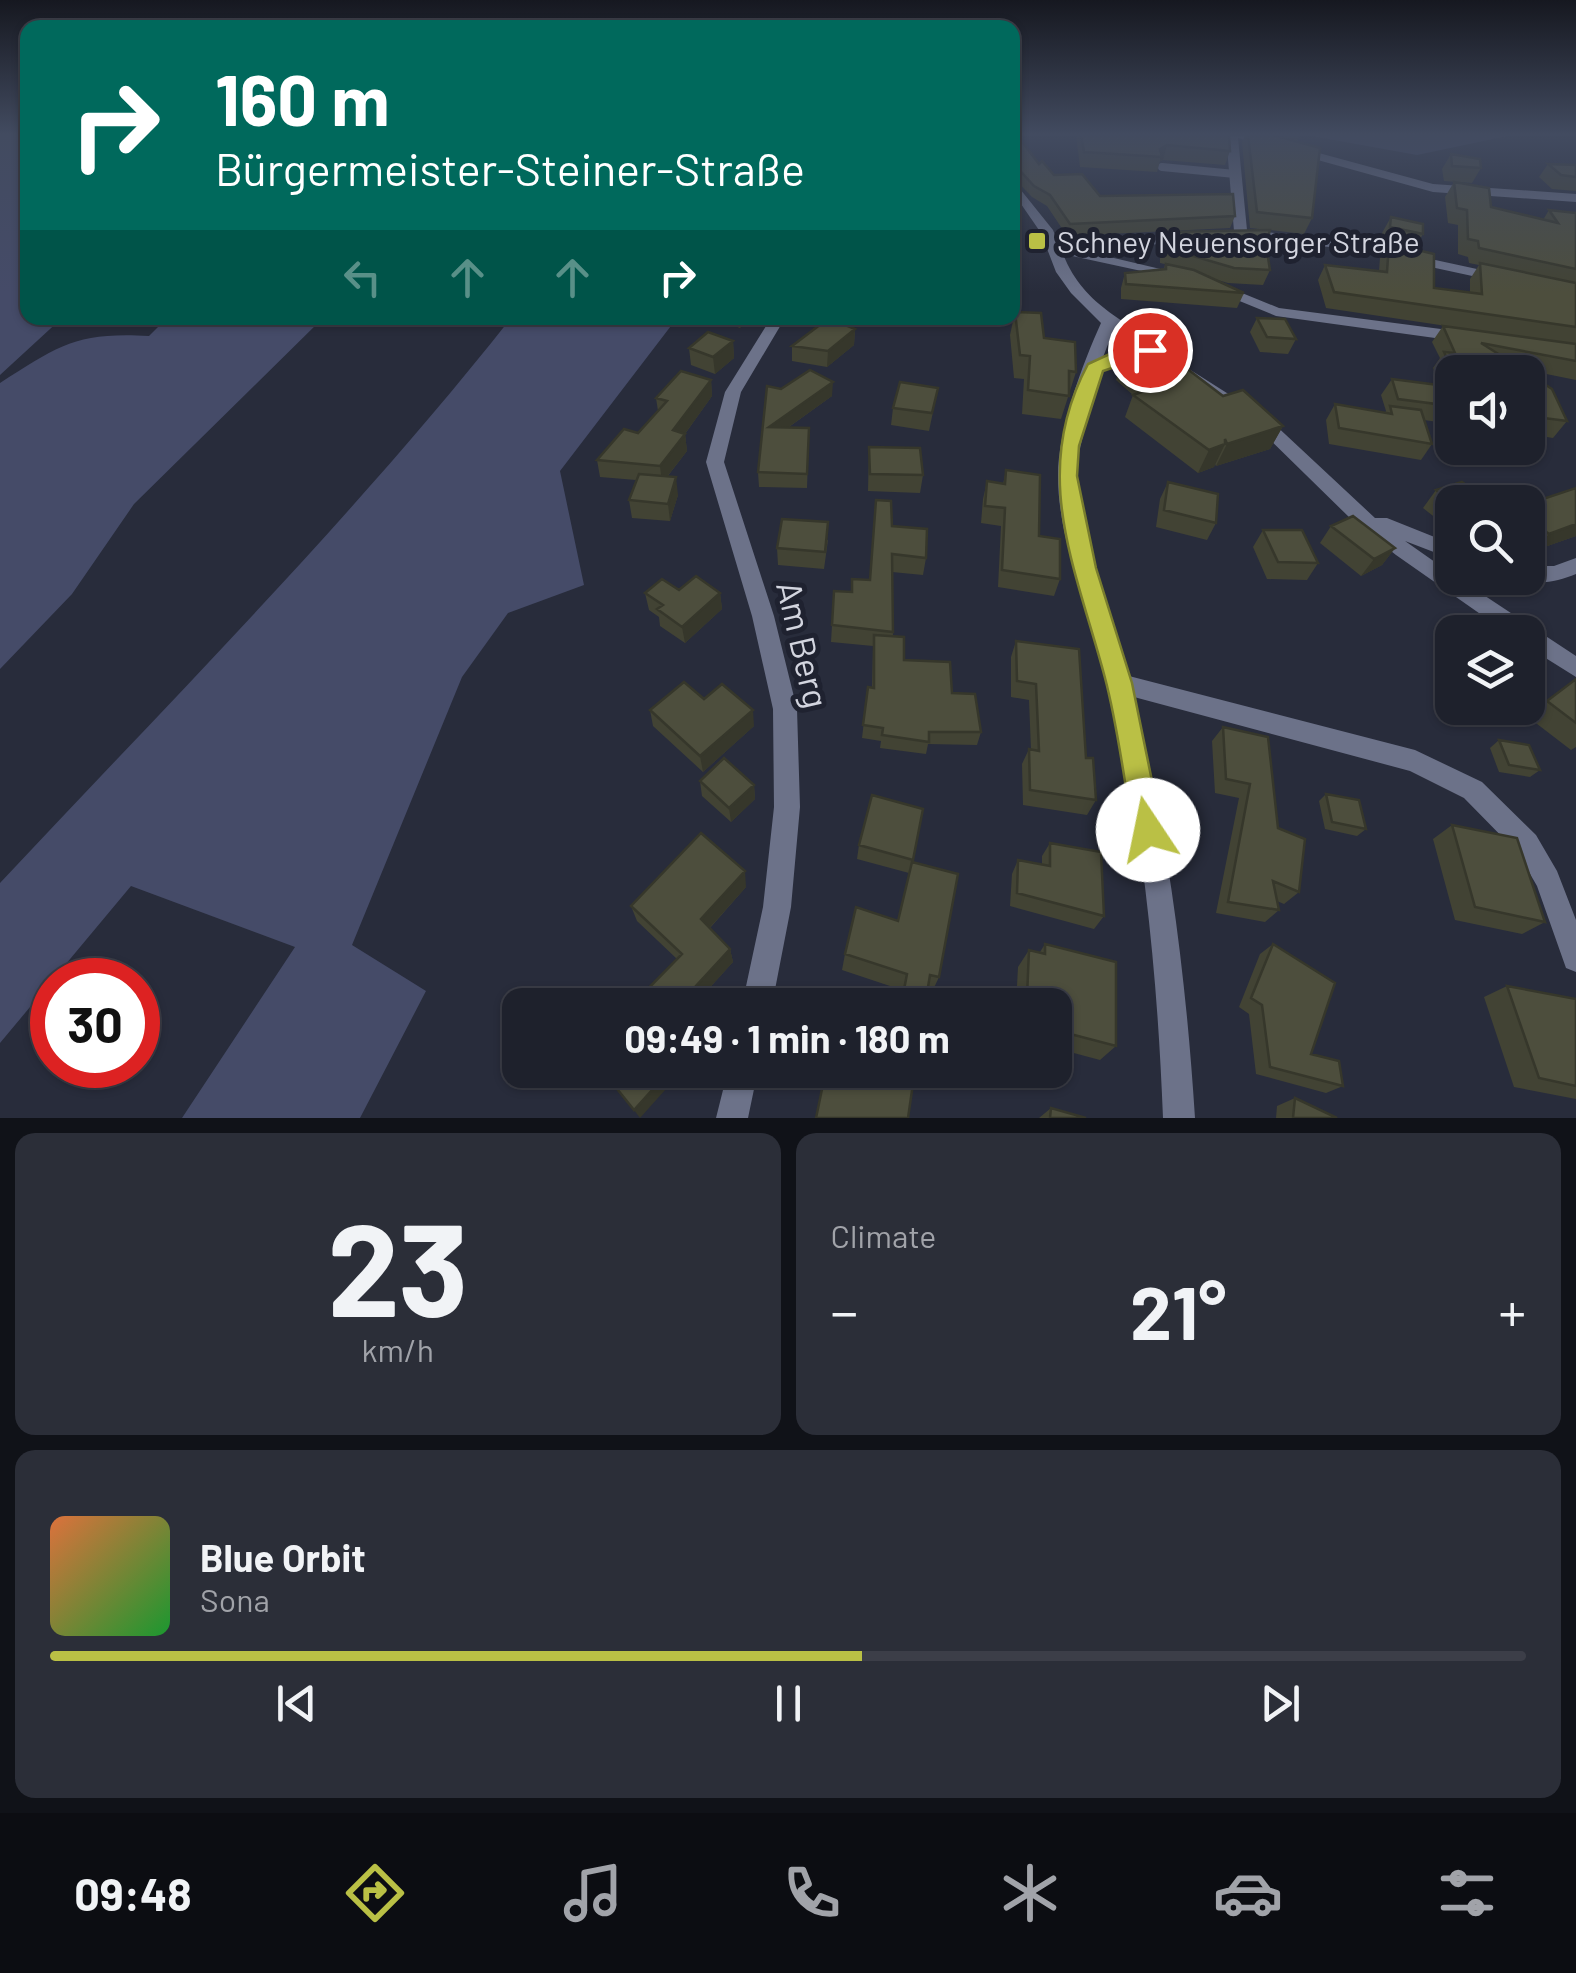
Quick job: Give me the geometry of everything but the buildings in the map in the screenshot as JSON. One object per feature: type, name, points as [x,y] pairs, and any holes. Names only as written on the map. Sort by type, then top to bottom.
[{"type":"street","points":[[1237,187],[1241,234]]},
{"type":"street","points":[[1429,187],[1576,198]]},
{"type":"street","points":[[1020,193],[1048,233],[1076,290],[1109,322],[1265,425],[1359,516],[1498,615]]},
{"type":"street","points":[[1053,248],[1241,234],[1374,249],[1521,283]]},
{"type":"street","points":[[1053,248],[1194,278],[1276,312],[1472,338]]},
{"type":"street","points":[[1109,322],[1069,446],[1067,476],[1085,568],[1119,683],[1155,867],[1175,1022],[1179,1118]]},
{"type":"street","name":"Am Berg","points":[[761,988],[777,907],[787,807],[784,709],[762,616],[716,462],[733,392],[774,325]]},
{"type":"street","points":[[1095,368],[1121,356],[1150,350]]},
{"type":"street","points":[[1359,516],[1435,545]]},
{"type":"street","points":[[1545,574],[1576,566]]},
{"type":"street","points":[[1545,647],[1576,668]]},
{"type":"street","points":[[1119,683],[1415,760],[1473,790],[1527,844],[1548,880],[1576,958]]},
{"type":"street","points":[[732,1118],[739,1088]]},
{"type":"shaded area","points":[[0,187],[20,187],[20,325],[54,325],[0,375]]},
{"type":"shaded area","points":[[160,325],[316,325],[134,504],[72,594],[0,669],[0,383],[70,344],[103,336],[149,336]]},
{"type":"shaded area","points":[[505,325],[672,325],[560,471],[584,585],[508,613],[462,677],[352,945],[426,991],[360,1118],[182,1118],[295,947],[131,886],[71,958],[30,958],[30,1007],[0,1043],[0,883],[389,464]]},
{"type":"place","name":"Schney Neuensorger Straße","points":[[1037,241]]},
{"type":"route","points":[[1148,830],[1119,683],[1085,568],[1067,476],[1069,446],[1095,368],[1121,356],[1150,350]]}]
